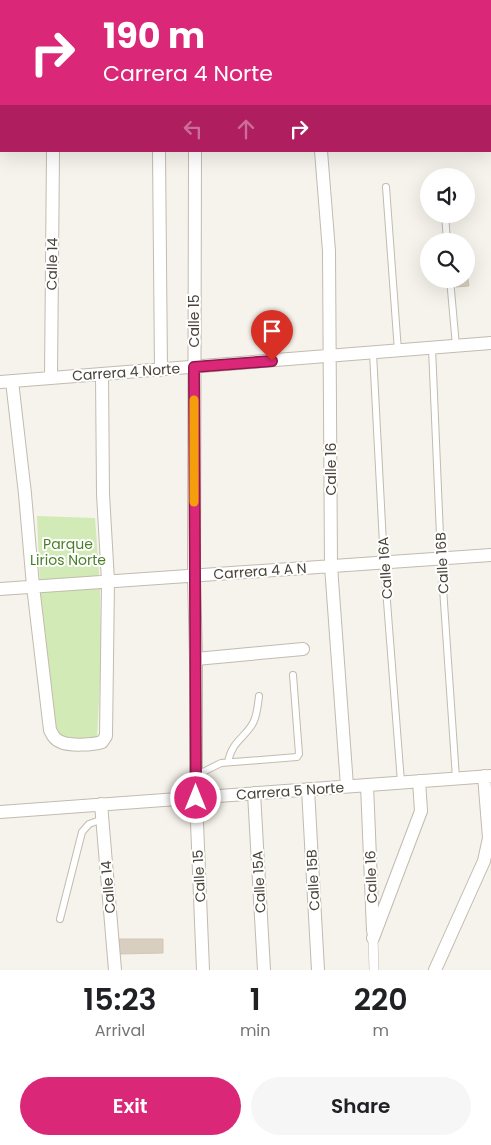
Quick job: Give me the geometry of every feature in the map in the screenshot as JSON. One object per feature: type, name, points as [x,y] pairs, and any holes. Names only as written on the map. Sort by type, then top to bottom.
[{"type":"street","name":"Calle 14","points":[[51,378],[53,152]]},
{"type":"street","points":[[159,152],[161,370]]},
{"type":"street","name":"Calle 15","points":[[195,152],[195,776],[204,970]]},
{"type":"street","name":"Calle 16","points":[[321,152],[328,250],[331,566],[347,786]]},
{"type":"street","name":"Carrera 4 Norte","points":[[6,381],[491,343]]},
{"type":"street","points":[[6,381],[25,494],[33,586],[50,730],[54,738],[62,743],[94,745],[102,742],[106,736],[108,581],[103,494],[102,374]]},
{"type":"street","name":"Carrera 4 A N","points":[[0,589],[491,555]]},
{"type":"street","points":[[196,659],[303,649]]},
{"type":"street","points":[[435,970],[484,861],[489,838],[488,776]]},
{"type":"street","name":"Carrera 5 Norte","points":[[0,812],[488,776]]},
{"type":"street","points":[[373,938],[421,811],[419,781]]},
{"type":"street","name":"Calle 16","points":[[367,785],[374,970]]},
{"type":"street","name":"Calle 15B","points":[[308,789],[318,970]]},
{"type":"street","name":"Calle 15A","points":[[254,793],[264,970]]},
{"type":"street","name":"Calle 14","points":[[101,804],[115,970]]},
{"type":"lane","points":[[386,187],[398,350]]},
{"type":"lane","points":[[451,288],[456,346]]},
{"type":"lane","name":"Calle 16B","points":[[432,348],[441,559],[456,778]]},
{"type":"lane","name":"Calle 16A","points":[[373,353],[384,563],[401,782]]},
{"type":"lane","points":[[195,776],[216,765],[228,762],[297,756],[292,674]]},
{"type":"lane","points":[[228,762],[230,751],[252,725],[256,717],[259,696]]},
{"type":"lane","points":[[60,919],[82,832],[88,824],[102,819]]},
{"type":"green space","name":"Parque Lirios Norte","points":[[37,516],[95,518],[100,586],[101,659],[97,740],[63,740],[52,725],[40,587]]},
{"type":"building","points":[[119,939],[163,939],[163,953],[119,954]]},
{"type":"slow traffic","points":[[194,400],[194,502]]},
{"type":"route","points":[[196,798],[194,367],[272,361]]}]
